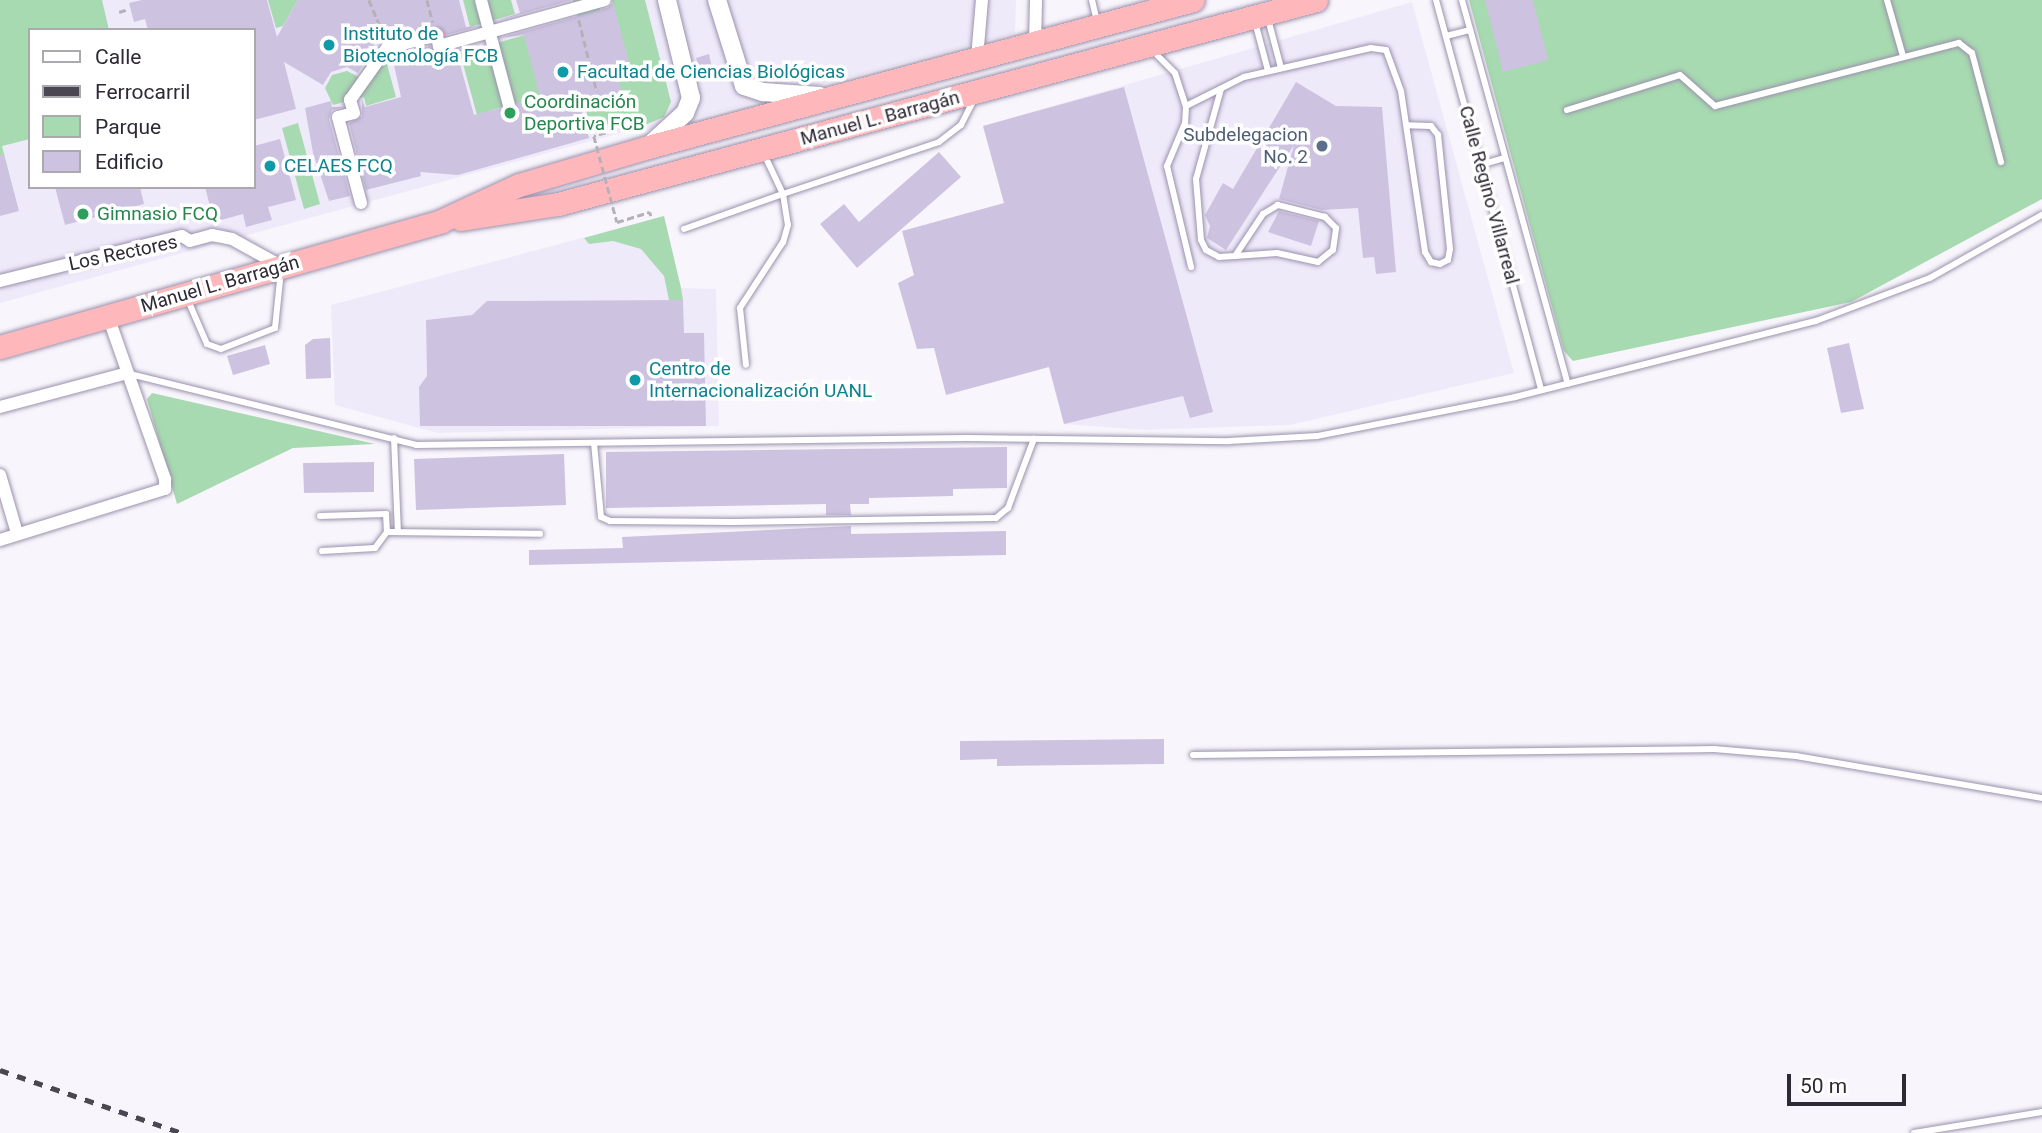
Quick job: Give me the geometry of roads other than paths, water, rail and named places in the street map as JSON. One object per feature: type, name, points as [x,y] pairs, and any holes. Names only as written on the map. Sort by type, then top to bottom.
[{"type":"highway","name":"Manuel L. Barragán","points":[[0,347],[441,221],[519,185],[649,147],[977,58],[1035,45],[1193,0]]},
{"type":"highway","name":"Manuel L. Barragán","points":[[441,221],[527,212],[1316,0]]},
{"type":"street","points":[[481,0],[509,105]]},
{"type":"street","points":[[361,203],[338,117],[354,113],[350,100],[387,48],[437,35],[439,46],[605,0]]},
{"type":"street","points":[[649,147],[685,113],[691,98],[667,0]]},
{"type":"street","points":[[717,0],[744,86],[763,92],[831,97]]},
{"type":"street","points":[[977,58],[982,0]]},
{"type":"street","points":[[1035,0],[1035,45]]},
{"type":"street","name":"Los Rectores","points":[[0,281],[182,236],[190,241],[212,235],[232,239],[281,266]]},
{"type":"street","points":[[0,540],[164,489],[128,373],[107,316]]},
{"type":"street","points":[[0,407],[128,373]]},
{"type":"street","points":[[0,475],[17,533]]},
{"type":"lane","points":[[1092,0],[1098,27]]},
{"type":"lane","name":"Calle Regino Villarreal","points":[[1436,0],[1541,390]]},
{"type":"lane","name":"Calle Regino Villarreal","points":[[1462,0],[1568,384]]},
{"type":"lane","points":[[1887,0],[1903,56]]},
{"type":"lane","points":[[1260,15],[1281,68]]},
{"type":"lane","points":[[1260,15],[1268,71]]},
{"type":"lane","points":[[1446,36],[1470,30]]},
{"type":"lane","points":[[1567,110],[1680,75],[1715,106],[1953,43],[1968,48],[2001,162]]},
{"type":"lane","points":[[1147,46],[1175,73],[1186,106],[1185,123],[1167,166],[1191,267]]},
{"type":"lane","points":[[1186,106],[1268,71],[1371,48],[1386,50],[1394,61],[1407,125],[1424,253],[1431,262],[1440,264],[1448,260],[1450,249],[1438,135],[1431,126],[1407,125]]},
{"type":"lane","points":[[1221,89],[1195,179],[1201,240],[1206,250],[1219,257],[1235,256],[1277,253],[1318,262],[1333,250],[1336,228],[1325,217],[1278,205],[1263,214],[1235,256]]},
{"type":"lane","points":[[684,229],[939,142],[971,113],[976,92]]},
{"type":"lane","points":[[746,365],[740,308],[746,292],[783,242],[788,225],[783,194],[761,149]]},
{"type":"lane","points":[[1480,165],[1504,158]]},
{"type":"lane","points":[[128,373],[416,445],[1034,439],[1229,441],[1317,436],[1568,384],[1816,321],[1930,278],[2042,215]]},
{"type":"lane","points":[[185,293],[207,344],[220,349],[275,328],[281,266]]},
{"type":"lane","points":[[394,438],[398,532]]},
{"type":"lane","points":[[594,443],[601,517],[610,521],[734,522],[996,518],[1008,508],[1034,439]]},
{"type":"lane","points":[[320,516],[386,514],[387,532],[375,548],[322,551]]},
{"type":"lane","points":[[387,532],[540,534]]},
{"type":"lane","points":[[1193,755],[1714,749],[1797,756],[2042,798]]},
{"type":"lane","points":[[1914,1133],[2042,1112]]},
{"type":"railway","points":[[0,1070],[182,1133]]},
{"type":"place","name":"Instituto de Biotecnología FCB","points":[[329,45]]},
{"type":"place","name":"Facultad de Ciencias Biológicas","points":[[563,72]]},
{"type":"place","name":"Coordinación Deportiva FCB","points":[[510,113]]},
{"type":"place","name":"Subdelegacion No. 2","points":[[1322,146]]},
{"type":"place","name":"CELAES FCQ","points":[[270,166]]},
{"type":"place","name":"Gimnasio FCQ","points":[[83,214]]},
{"type":"place","name":"Centro de Internacionalización UANL","points":[[635,380]]}]
